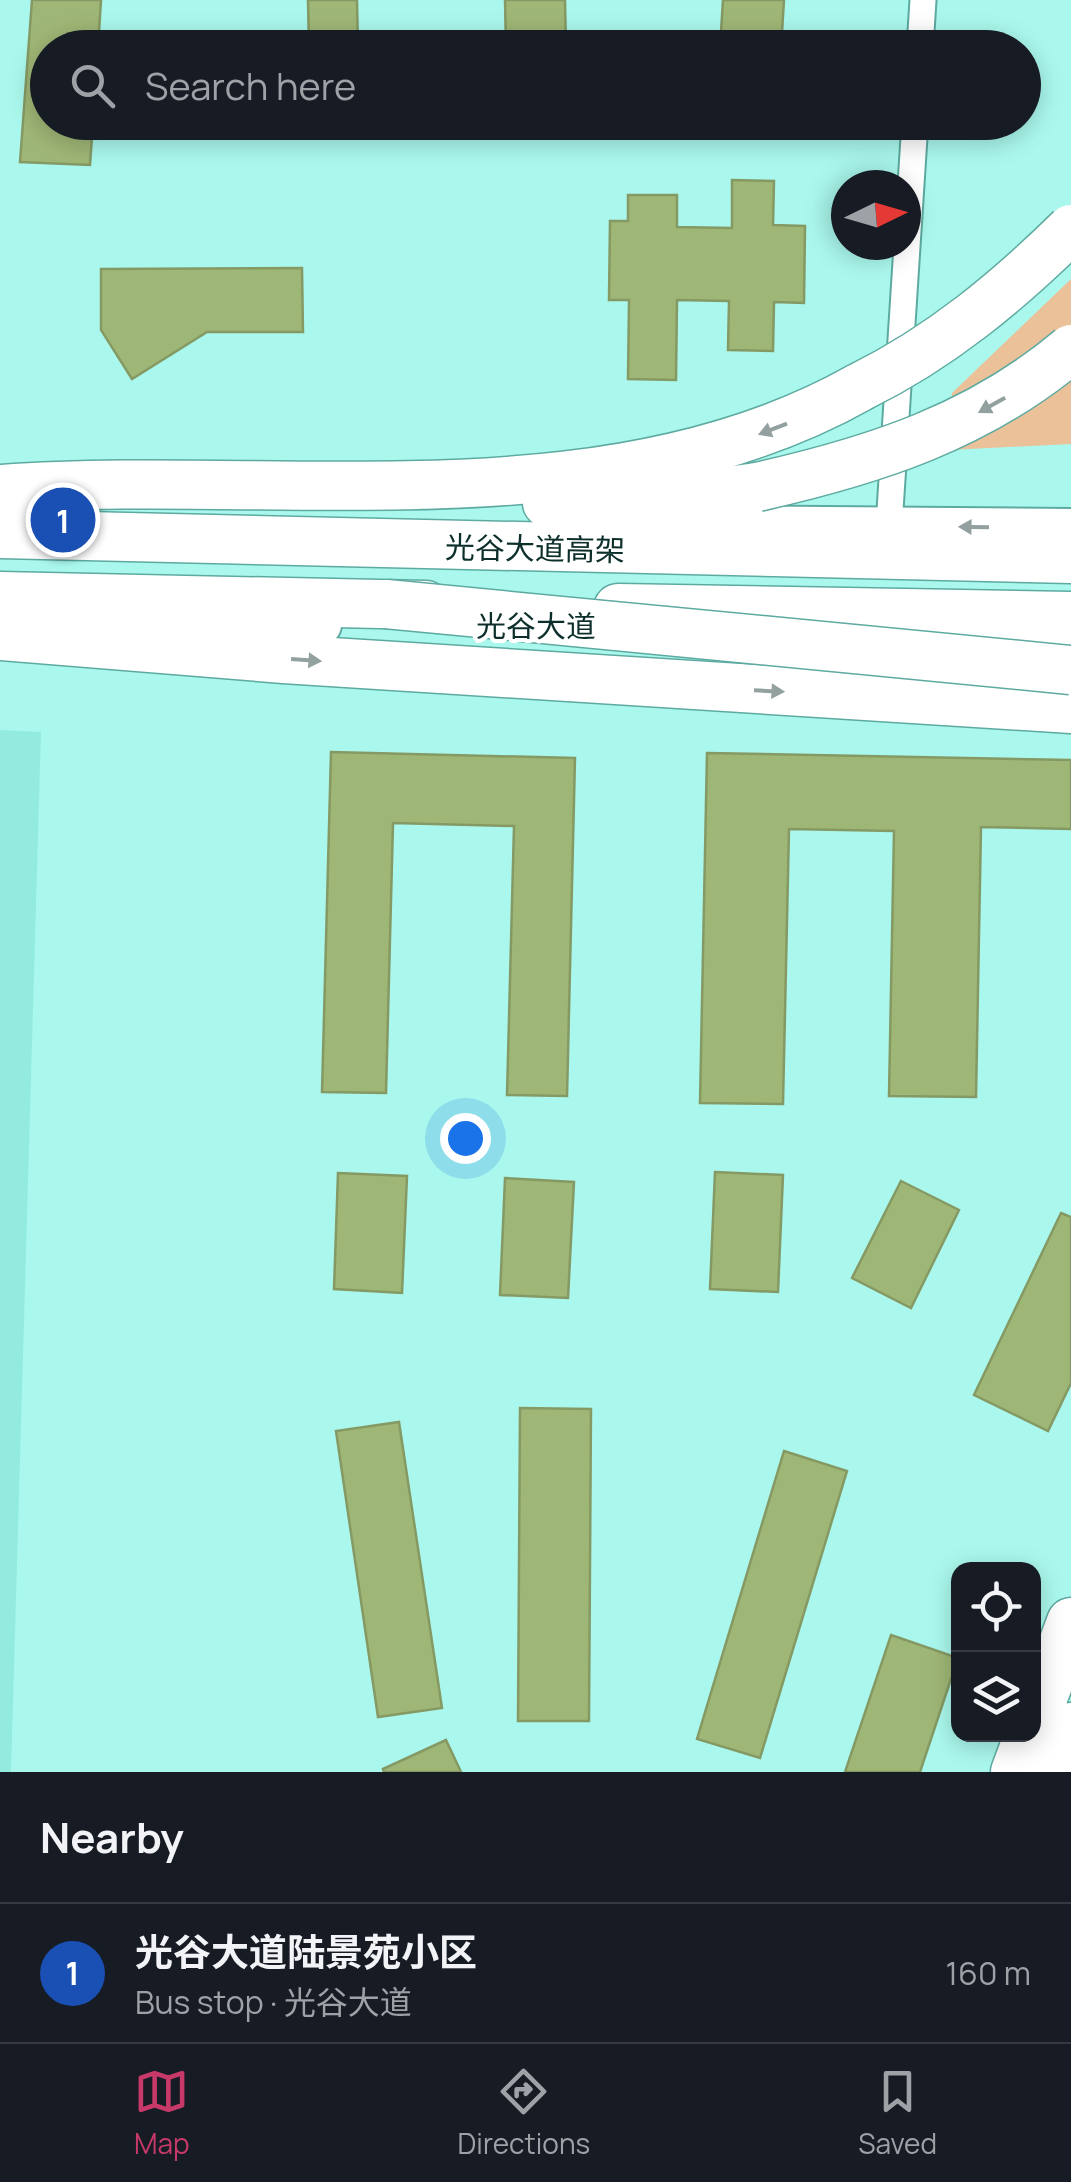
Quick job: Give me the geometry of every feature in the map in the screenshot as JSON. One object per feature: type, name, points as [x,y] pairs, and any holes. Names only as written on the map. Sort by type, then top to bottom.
[{"type":"highway","points":[[0,489],[61,484],[425,487],[602,468],[705,448],[762,434],[804,417],[904,365],[996,300],[1071,229]]},
{"type":"highway","points":[[0,515],[607,501],[757,487],[855,465],[919,442],[995,404],[1071,348]]},
{"type":"highway","name":"光谷大道高架","points":[[0,534],[1071,558]]},
{"type":"highway","name":"光谷大道高架","points":[[0,596],[1071,616]]},
{"type":"highway","points":[[386,604],[1071,670]]},
{"type":"highway","points":[[0,636],[284,659],[1071,710]]},
{"type":"highway","points":[[1041,1703],[1071,1622]]},
{"type":"highway","points":[[1055,1772],[1071,1726]]},
{"type":"highway","points":[[1014,1772],[1026,1742]]},
{"type":"main road","points":[[0,515],[1071,529]]},
{"type":"main road","name":"光谷大道","points":[[0,626],[682,624],[1071,642]]},
{"type":"main road","points":[[1037,1772],[1071,1681]]},
{"type":"street","points":[[921,30],[923,0]]},
{"type":"street","points":[[888,526],[914,140]]},
{"type":"shaded area","points":[[1071,279],[1071,444],[949,450],[952,393]]},
{"type":"shaded area","points":[[0,730],[41,732],[11,1772],[0,1772]]},
{"type":"building","points":[[32,0],[101,0],[99,30],[30,30],[30,140],[92,140],[90,165],[20,162]]},
{"type":"building","points":[[308,0],[357,0],[358,30],[309,30]]},
{"type":"building","points":[[505,0],[565,0],[566,30],[506,30]]},
{"type":"building","points":[[723,0],[784,0],[782,30],[721,30]]},
{"type":"building","points":[[732,180],[774,181],[773,225],[805,226],[804,303],[774,302],[773,351],[728,350],[729,301],[677,300],[676,380],[628,379],[629,300],[609,300],[610,221],[628,221],[628,195],[677,195],[677,227],[732,228]]},
{"type":"building","points":[[302,268],[303,332],[207,332],[132,379],[101,330],[101,269]]},
{"type":"building","points":[[331,752],[575,758],[567,1096],[507,1095],[514,826],[393,823],[386,1093],[322,1092]]},
{"type":"building","points":[[707,753],[1071,760],[1071,829],[981,827],[976,1097],[889,1096],[894,831],[789,829],[783,1104],[700,1103]]},
{"type":"building","points":[[715,1172],[783,1175],[778,1292],[710,1289]]},
{"type":"building","points":[[338,1173],[407,1176],[402,1293],[334,1289]]},
{"type":"building","points":[[505,1178],[574,1182],[568,1298],[500,1295]]},
{"type":"building","points":[[901,1181],[959,1210],[911,1308],[852,1278]]},
{"type":"building","points":[[1061,1213],[1071,1217],[1071,1383],[1048,1431],[974,1395]]},
{"type":"building","points":[[520,1408],[591,1409],[589,1721],[518,1721]]},
{"type":"building","points":[[399,1422],[442,1708],[378,1717],[336,1431]]},
{"type":"building","points":[[784,1451],[847,1471],[760,1758],[697,1739]]},
{"type":"building","points":[[891,1635],[951,1656],[951,1679],[920,1772],[845,1772]]},
{"type":"building","points":[[446,1740],[461,1772],[384,1772],[383,1769]]},
{"type":"place","name":"光谷大道陆景苑小区","points":[[63,520]]}]
